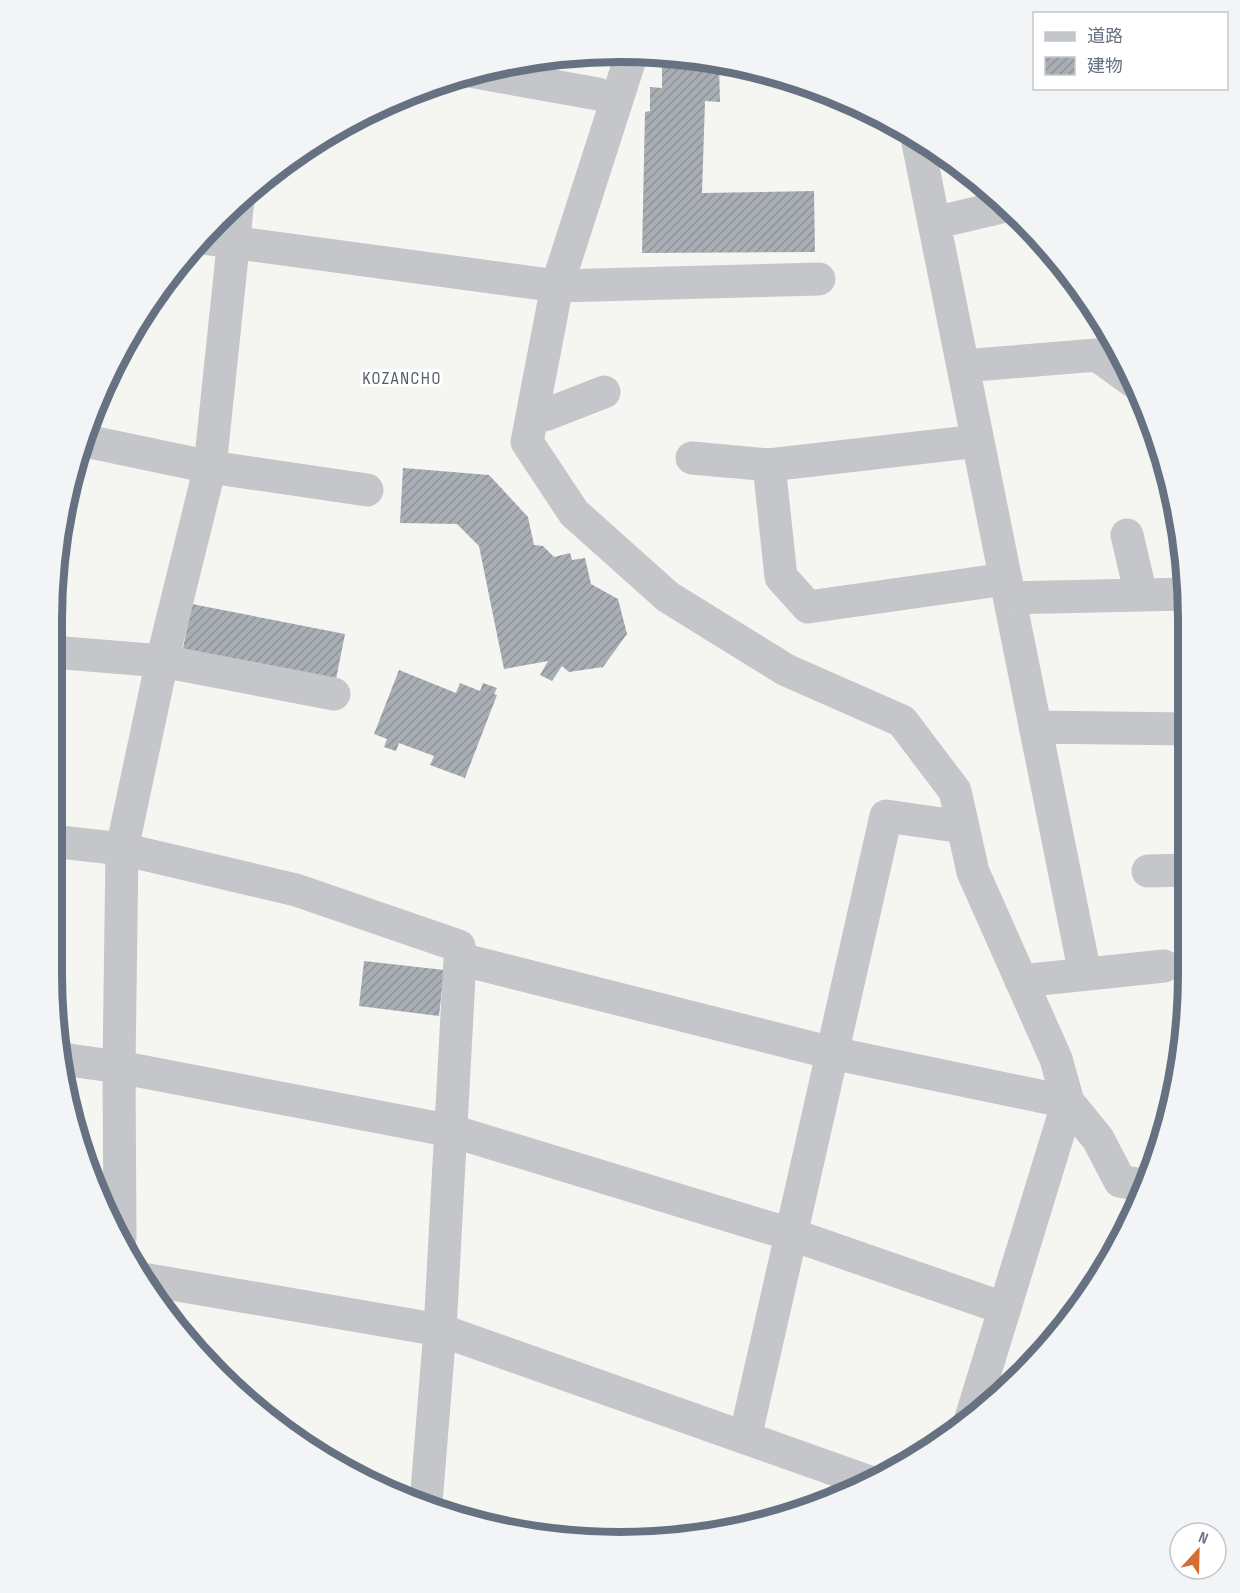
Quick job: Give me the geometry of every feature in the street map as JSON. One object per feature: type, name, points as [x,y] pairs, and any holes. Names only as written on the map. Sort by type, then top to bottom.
[{"type":"street","points":[[629,62],[557,286],[527,442],[573,513],[668,597],[786,670],[902,721],[955,791],[973,872],[1056,1059],[1068,1101],[1098,1139],[1120,1181],[1137,1184]]},
{"type":"street","points":[[496,76],[598,94]]},
{"type":"street","points":[[919,149],[1085,974]]},
{"type":"street","points":[[934,223],[997,208]]},
{"type":"street","points":[[120,1222],[122,849],[162,661],[210,467],[218,240],[226,224]]},
{"type":"street","points":[[218,240],[557,286],[819,279]]},
{"type":"street","points":[[963,366],[1096,355],[1121,372]]},
{"type":"street","points":[[533,413],[545,414],[604,392]]},
{"type":"street","points":[[692,458],[769,465],[978,441]]},
{"type":"street","points":[[90,442],[210,467],[367,490]]},
{"type":"street","points":[[769,465],[781,577],[808,607],[1008,589],[1140,595],[1177,594]]},
{"type":"street","points":[[1127,535],[1140,595]]},
{"type":"street","points":[[62,653],[162,661],[334,694]]},
{"type":"street","points":[[1035,728],[1178,729]]},
{"type":"street","points":[[745,1438],[793,1235],[886,816],[963,828]]},
{"type":"street","points":[[62,842],[122,849],[296,890],[459,946],[452,1131],[440,1330],[426,1497]]},
{"type":"street","points":[[1148,871],[1178,870]]},
{"type":"street","points":[[460,959],[832,1053],[1068,1101]]},
{"type":"street","points":[[1021,981],[1164,966]]},
{"type":"street","points":[[68,1060],[119,1067],[452,1131],[793,1235],[1003,1308]]},
{"type":"street","points":[[975,1403],[1068,1101]]},
{"type":"street","points":[[155,1281],[440,1330],[858,1478]]},
{"type":"building","points":[[662,63],[719,70],[720,102],[705,101],[702,193],[814,191],[815,252],[642,253],[645,112],[650,111],[650,87],[662,88]]},
{"type":"building","points":[[403,468],[489,475],[528,517],[534,545],[543,546],[554,557],[570,553],[572,560],[585,558],[591,584],[618,599],[627,634],[603,667],[569,672],[562,666],[552,681],[540,675],[548,661],[504,669],[479,546],[457,524],[400,523]]},
{"type":"building","points":[[192,604],[345,634],[335,684],[182,653]]},
{"type":"building","points":[[399,670],[456,693],[460,683],[480,691],[483,683],[497,688],[494,694],[497,695],[465,778],[430,765],[434,756],[399,743],[396,751],[384,747],[387,739],[374,734]]},
{"type":"building","points":[[364,961],[444,970],[439,1016],[359,1006]]},
{"type":"district","name":"KOZANCHO","points":[[402,378]]}]
